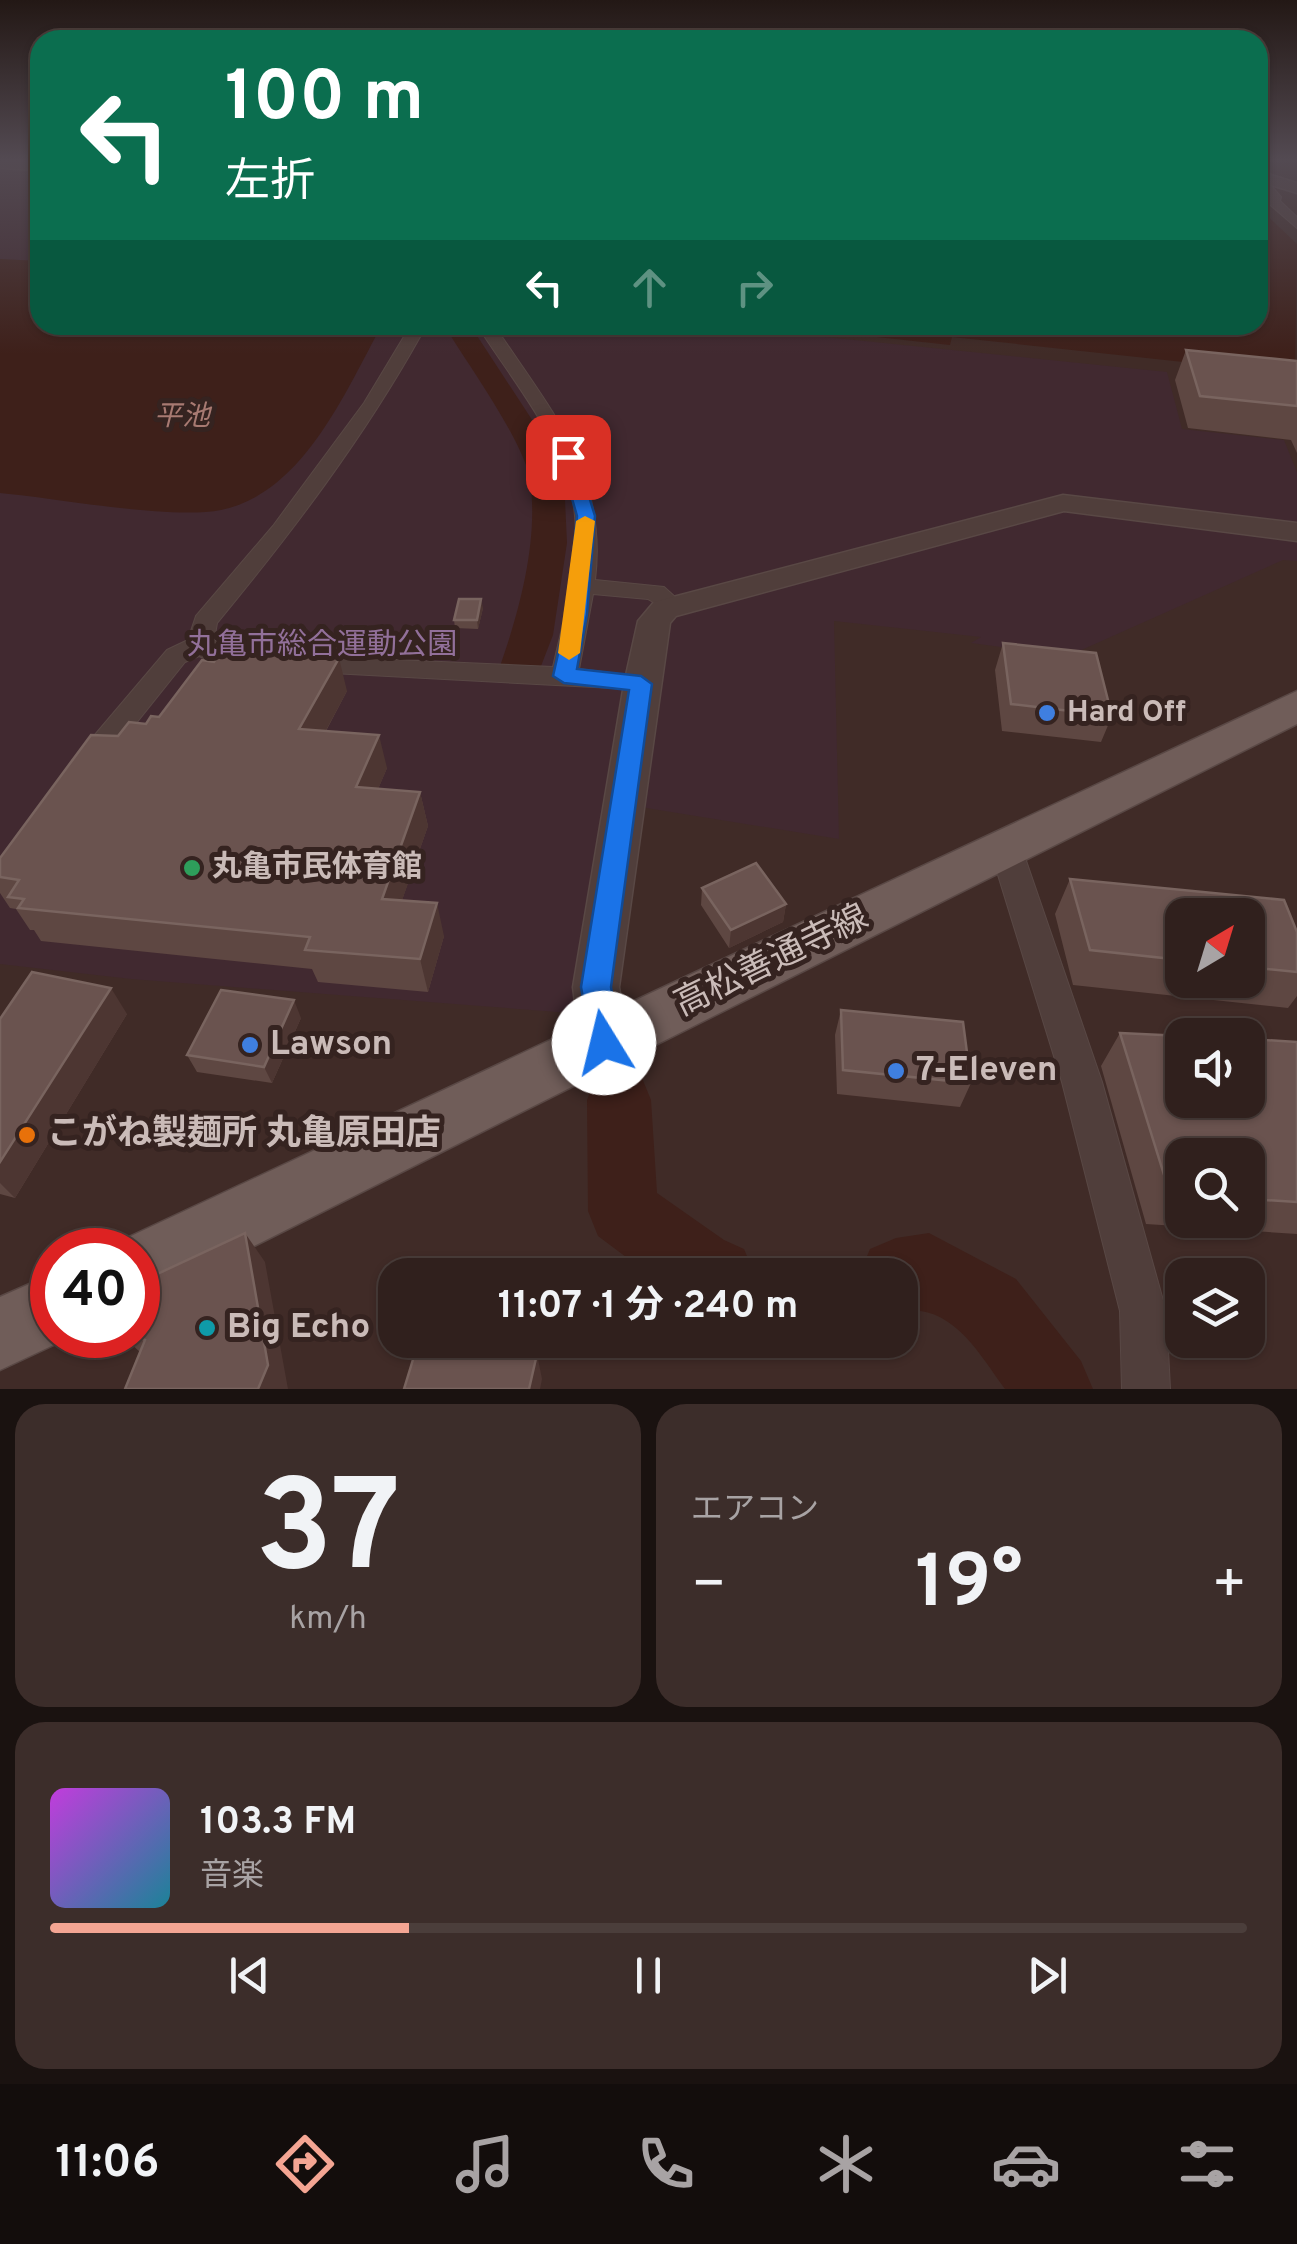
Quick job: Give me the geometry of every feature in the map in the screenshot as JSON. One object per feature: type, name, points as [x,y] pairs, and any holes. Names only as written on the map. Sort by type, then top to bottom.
[{"type":"main road","name":"高松善通寺線","points":[[160,1257],[1297,706]]},
{"type":"main road","points":[[0,1334],[30,1320]]},
{"type":"street","points":[[202,644],[205,622],[293,516],[373,404],[412,335]]},
{"type":"street","points":[[492,335],[568,457],[586,516],[580,586],[564,676]]},
{"type":"street","points":[[604,1043],[596,987],[641,684],[654,621],[673,606],[1062,503],[1297,532]]},
{"type":"street","points":[[580,586],[655,592],[673,606]]},
{"type":"street","points":[[202,644],[227,660],[564,676],[641,684]]},
{"type":"street","points":[[66,792],[176,656],[202,644]]},
{"type":"street","points":[[1006,849],[1082,1082],[1143,1311],[1146,1389]]},
{"type":"green space","name":"丸亀市総合運動公園","points":[[0,225],[30,225],[30,335],[806,335],[1167,372],[1182,429],[1284,440],[1297,472],[1297,561],[1283,560],[1068,656],[971,643],[981,637],[834,621],[839,839],[603,801],[579,976],[584,1014],[131,979],[0,964]]},
{"type":"water","points":[[1268,225],[1277,225],[1297,244],[1295,374],[952,337],[950,345],[858,335],[1268,335]]},
{"type":"water","name":"平池","points":[[0,259],[30,260],[30,335],[377,335],[319,436],[276,483],[250,500],[221,510],[173,512],[0,493]]},
{"type":"building","points":[[1186,350],[1297,361],[1297,406],[1200,396]]},
{"type":"building","points":[[459,599],[481,599],[477,620],[454,620]]},
{"type":"building","points":[[1003,643],[1096,653],[1112,716],[1011,704]]},
{"type":"building","points":[[223,650],[339,658],[299,729],[379,735],[356,787],[420,792],[382,899],[437,903],[420,959],[305,950],[310,937],[18,908],[24,899],[8,897],[19,880],[0,877],[0,858],[91,735],[118,736],[129,722],[146,724],[151,716],[159,717],[202,660],[214,662]]},
{"type":"building","points":[[756,863],[786,904],[731,930],[702,888]]},
{"type":"building","points":[[1070,879],[1264,898],[1165,898],[1165,958],[1090,950]]},
{"type":"building","points":[[1265,898],[1284,900],[1297,932],[1297,972],[1265,969]]},
{"type":"building","points":[[32,972],[111,988],[0,1162],[0,1019]]},
{"type":"building","name":"Lawson","points":[[221,990],[294,1000],[264,1067],[187,1055]]},
{"type":"building","points":[[841,1010],[963,1022],[971,1083],[843,1070]]},
{"type":"building","points":[[1120,1033],[1165,1035],[1165,1118],[1265,1118],[1265,1040],[1297,1042],[1297,1202],[1265,1200],[1265,1138],[1165,1138],[1165,1178]]},
{"type":"building","name":"Big Echo","points":[[245,1233],[268,1365],[258,1389],[125,1389],[138,1358],[160,1358],[160,1273]]},
{"type":"building","points":[[413,1358],[536,1358],[529,1389],[404,1389]]},
{"type":"waterway","points":[[463,335],[538,455],[547,479],[548,543],[532,635],[521,669]]},
{"type":"waterway","points":[[619,1100],[623,1211],[687,1258]]},
{"type":"waterway","points":[[918,1272],[929,1270],[990,1305],[1053,1389]]},
{"type":"slow traffic","points":[[569,653],[577,614],[585,521]]},
{"type":"place","name":"Hard Off","points":[[1047,713]]},
{"type":"place","name":"丸亀市民体育館","points":[[192,868]]},
{"type":"place","name":"Lawson","points":[[250,1045]]},
{"type":"place","name":"7-Eleven","points":[[896,1071]]},
{"type":"place","name":"こがね製麺所 丸亀原田店","points":[[27,1135]]},
{"type":"place","name":"Big Echo","points":[[207,1328]]},
{"type":"route","points":[[568,457],[586,516],[577,614],[564,676],[641,684],[596,987],[604,1043]]}]
